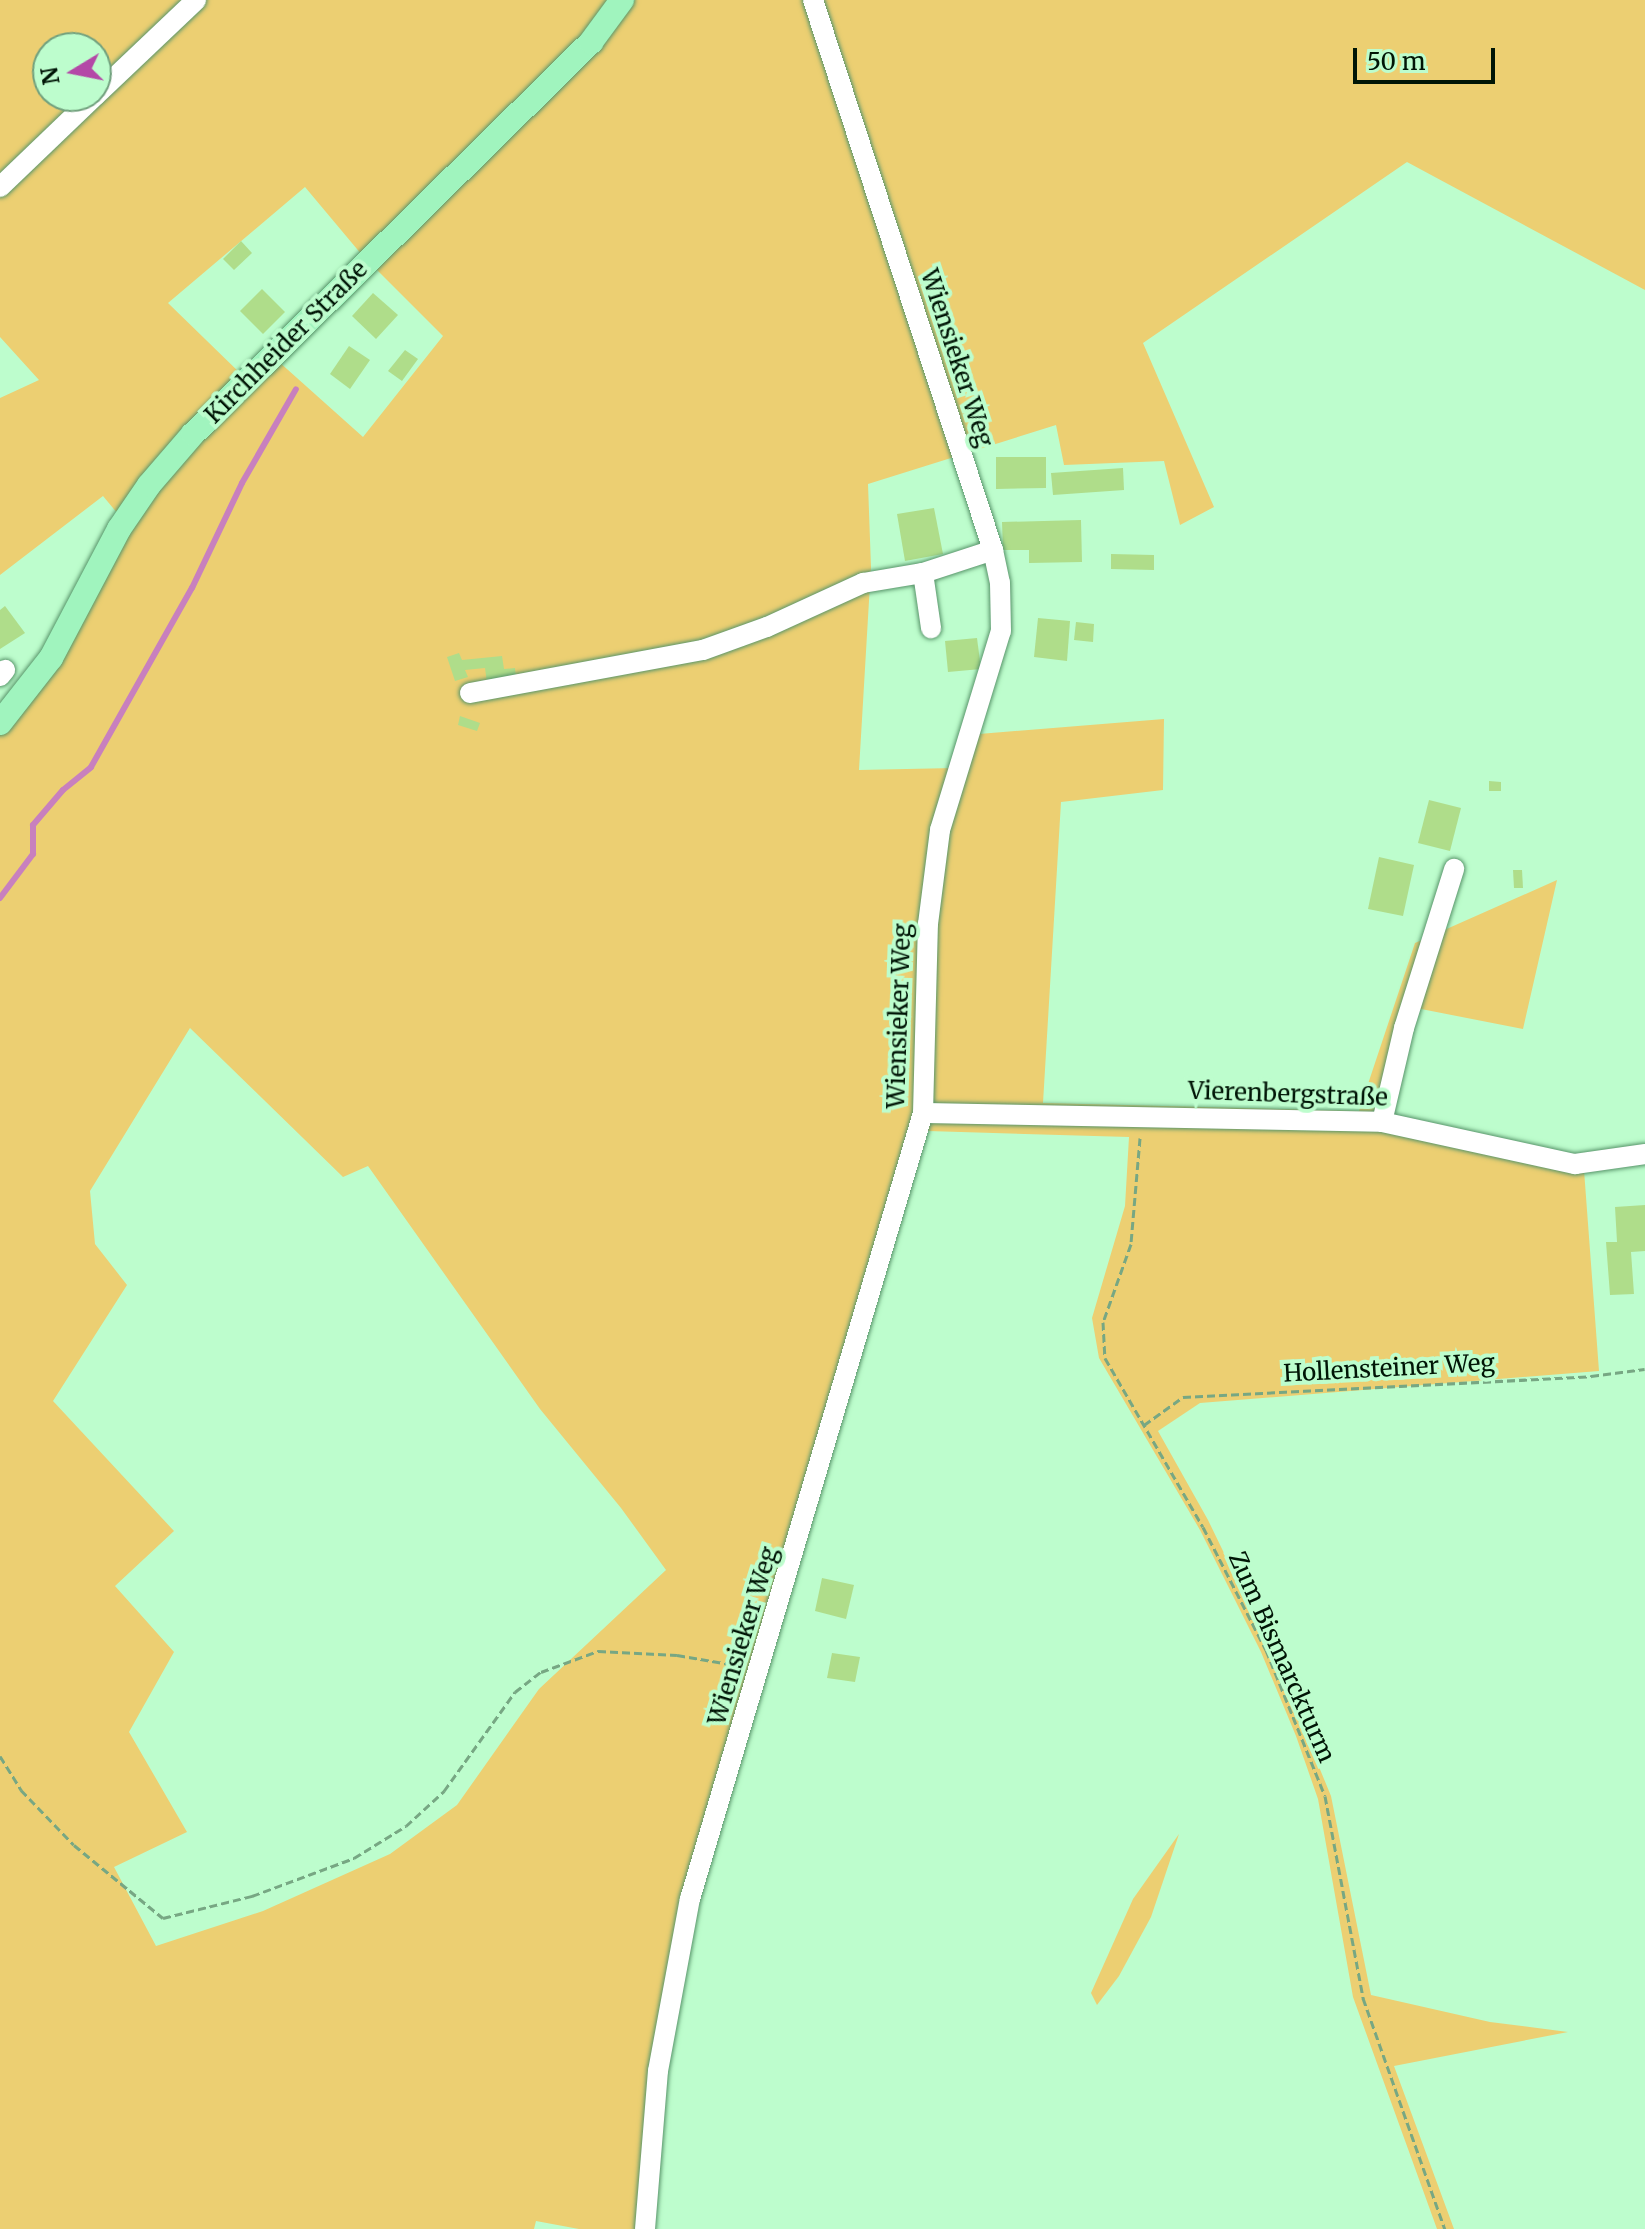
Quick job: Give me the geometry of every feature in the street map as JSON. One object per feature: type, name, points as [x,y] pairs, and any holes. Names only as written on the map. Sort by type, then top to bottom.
[{"type":"main road","name":"Kirchheider Straße","points":[[0,723],[51,658],[119,529],[167,465],[280,347],[591,42],[622,0]]},
{"type":"street","points":[[112,81],[196,0]]},
{"type":"street","name":"Wiensieker Weg","points":[[645,2229],[658,2071],[690,1899],[761,1669],[923,1113],[928,924],[940,830],[1001,631],[1000,583],[993,550],[813,0]]},
{"type":"street","points":[[0,187],[79,112]]},
{"type":"street","points":[[470,693],[703,650],[767,627],[863,583],[923,573],[993,550]]},
{"type":"street","points":[[923,573],[931,628]]},
{"type":"street","points":[[1382,1122],[1404,1028],[1454,869]]},
{"type":"street","name":"Vierenbergstraße","points":[[923,1113],[1142,1114],[1382,1122],[1575,1164],[1645,1154]]},
{"type":"path","name":"Zum Bismarckturm","points":[[1142,1114],[1131,1244],[1103,1322],[1105,1358],[1203,1527],[1266,1650],[1325,1796],[1363,1998],[1445,2229]]},
{"type":"path","name":"Hollensteiner Weg","points":[[1144,1425],[1183,1397],[1575,1377],[1645,1369]]},
{"type":"path","points":[[0,1756],[21,1790],[74,1845],[163,1918],[252,1896],[354,1858],[406,1826],[444,1791],[515,1692],[541,1672],[598,1651],[677,1655],[761,1669]]},
{"type":"shaded area","points":[[0,0],[610,0],[582,37],[362,255],[305,187],[168,303],[242,375],[118,514],[103,496],[0,575],[0,398],[39,380],[0,337]]},
{"type":"shaded area","points":[[635,0],[1645,0],[1645,290],[1407,162],[1143,343],[1214,507],[1180,525],[1164,461],[1064,465],[1056,425],[868,484],[871,567],[859,770],[954,768],[918,1113],[714,1813],[637,2229],[579,2229],[536,2221],[534,2229],[0,2229],[0,735],[154,488],[278,361],[363,437],[443,336],[376,269],[596,52]],"holes":[[[190,1028],[343,1177],[368,1166],[540,1409],[621,1508],[666,1570],[539,1689],[457,1805],[390,1854],[263,1911],[156,1946],[114,1867],[187,1832],[129,1732],[174,1652],[115,1586],[174,1531],[53,1401],[127,1285],[95,1244],[90,1191]]]},
{"type":"shaded area","points":[[1164,719],[1163,790],[1061,802],[1043,1103],[1359,1111],[1415,943],[1557,880],[1523,1029],[1416,1008],[1385,1116],[1584,1170],[1599,1371],[1200,1403],[1158,1431],[1208,1520],[1270,1648],[1331,1796],[1371,1995],[1490,2022],[1568,2032],[1394,2066],[1454,2229],[1437,2229],[1353,1997],[1318,1799],[1296,1736],[1261,1652],[1200,1530],[1099,1358],[1092,1318],[1125,1206],[1129,1137],[928,1131],[933,1102],[935,929],[946,840],[979,734]]},
{"type":"shaded area","points":[[1179,1834],[1151,1917],[1119,1976],[1097,2005],[1091,1993],[1133,1899]]},
{"type":"building","points":[[241,241],[252,253],[234,270],[223,259]]},
{"type":"building","points":[[262,289],[285,312],[263,334],[240,311]]},
{"type":"building","points":[[373,293],[398,315],[376,339],[352,316]]},
{"type":"building","points":[[349,346],[370,360],[350,389],[330,374]]},
{"type":"building","points":[[405,350],[418,359],[402,381],[388,371]]},
{"type":"building","points":[[996,457],[1046,457],[1046,488],[996,489]]},
{"type":"building","points":[[1123,468],[1124,490],[1053,495],[1051,473]]},
{"type":"building","points":[[934,508],[943,554],[905,561],[897,514]]},
{"type":"building","points":[[1081,520],[1082,562],[1029,563],[1029,550],[1003,550],[1002,522]]},
{"type":"building","points":[[1111,554],[1154,555],[1154,570],[1111,569]]},
{"type":"building","points":[[5,606],[25,633],[0,649],[0,610]]},
{"type":"building","points":[[1038,618],[1070,621],[1067,661],[1034,657]]},
{"type":"building","points":[[1076,622],[1094,624],[1093,642],[1074,640]]},
{"type":"building","points":[[977,638],[981,669],[948,672],[945,641]]},
{"type":"building","points":[[459,653],[462,660],[502,656],[504,669],[515,668],[516,679],[487,683],[485,668],[465,670],[468,677],[455,681],[447,657]]},
{"type":"building","points":[[460,716],[480,723],[477,731],[458,725]]},
{"type":"building","points":[[1489,781],[1501,782],[1501,791],[1489,791]]},
{"type":"building","points":[[1429,800],[1461,808],[1450,851],[1418,843]]},
{"type":"building","points":[[1379,857],[1414,865],[1403,916],[1368,909]]},
{"type":"building","points":[[1513,870],[1522,870],[1523,888],[1514,888]]},
{"type":"building","points":[[1645,1205],[1645,1251],[1631,1252],[1634,1294],[1610,1295],[1606,1242],[1617,1242],[1615,1207]]},
{"type":"building","points":[[822,1578],[854,1585],[846,1619],[815,1611]]},
{"type":"building","points":[[832,1653],[860,1657],[855,1682],[827,1678]]},
{"type":"waterway","points":[[0,898],[33,854],[33,825],[63,790],[91,767],[192,588],[242,483],[296,389]]}]
